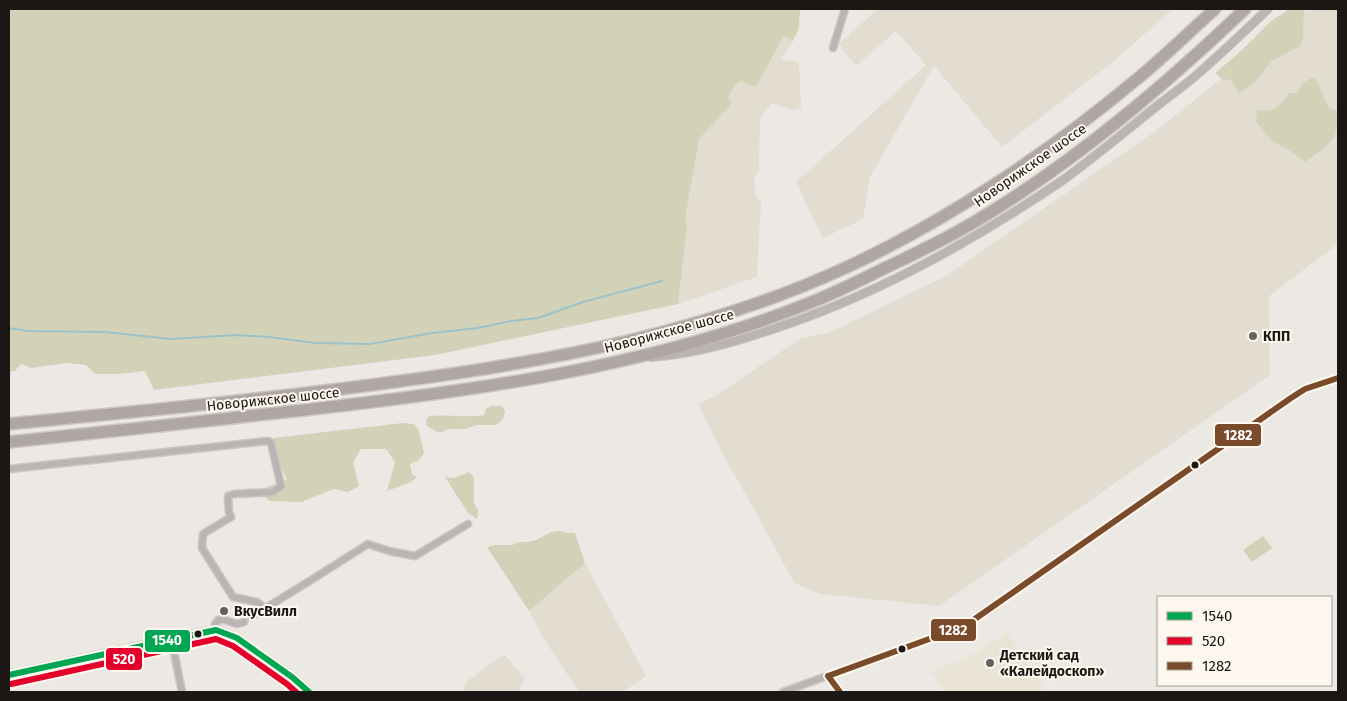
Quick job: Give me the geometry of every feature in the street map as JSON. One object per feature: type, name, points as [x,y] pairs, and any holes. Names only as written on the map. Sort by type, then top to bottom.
[{"type":"highway","name":"Новорижское шоссе","points":[[9,424],[334,390],[502,367],[637,338],[727,313],[820,279],[869,256],[951,211],[1042,152],[1138,79],[1215,9]]},
{"type":"highway","name":"Новорижское шоссе","points":[[9,442],[140,429],[418,396],[502,384],[569,372],[704,340],[788,312],[851,285],[948,237],[1012,198],[1103,133],[1166,80],[1245,9]]},
{"type":"street","points":[[833,48],[845,9]]},
{"type":"street","points":[[629,358],[674,356],[758,334],[814,316],[928,263],[1063,179],[1194,77],[1268,9]]},
{"type":"street","points":[[783,692],[951,631],[972,621],[1290,398],[1305,389],[1338,378]]},
{"type":"street","points":[[9,469],[268,440],[271,443],[281,486],[273,492],[228,496],[231,517],[203,534],[202,548],[232,597],[258,602],[264,608]]},
{"type":"street","points":[[251,617],[368,544],[389,551],[416,556],[468,524]]},
{"type":"street","points":[[214,630],[214,624],[218,620],[237,624],[244,622]]},
{"type":"street","points":[[9,676],[214,630],[222,631],[237,638],[308,692]]},
{"type":"street","points":[[174,652],[182,692]]},
{"type":"shaded area","points":[[878,9],[1173,9],[1113,62],[1002,147],[935,67],[870,177],[863,219],[823,238],[796,182],[926,65],[896,31],[856,66],[838,44]]},
{"type":"shaded area","points":[[1308,9],[1338,9],[1338,244],[1269,296],[1270,375],[939,606],[820,594],[794,583],[723,455],[698,404],[717,395],[801,338],[828,333],[946,276],[1157,130]]},
{"type":"shaded area","points":[[785,35],[793,41],[781,60],[799,62],[801,107],[795,111],[772,103],[760,118],[759,172],[754,176],[756,197],[761,201],[757,277],[678,304],[687,227],[685,219],[699,139],[731,103],[727,97],[739,82],[743,81],[748,85],[756,87]]},
{"type":"shaded area","points":[[585,563],[646,676],[623,692],[579,692],[546,642],[529,611]]},
{"type":"shaded area","name":"Детский сад «Калейдоскоп»","points":[[1008,633],[1047,692],[946,692],[931,672],[971,655]]},
{"type":"shaded area","points":[[504,654],[525,678],[518,692],[463,692],[466,682]]},
{"type":"green space","points":[[9,9],[800,9],[799,28],[793,41],[784,36],[756,87],[748,85],[743,81],[734,87],[728,97],[732,103],[699,139],[685,219],[687,227],[678,304],[435,355],[154,390],[145,371],[95,374],[86,365],[67,363],[31,368],[21,364],[15,371],[9,372]]},
{"type":"green space","points":[[1288,9],[1304,9],[1303,39],[1300,46],[1272,61],[1256,81],[1239,93],[1231,80],[1222,79],[1215,73],[1239,53],[1272,20]]},
{"type":"green space","points":[[1315,78],[1330,109],[1336,109],[1338,112],[1337,128],[1332,140],[1305,162],[1274,142],[1267,135],[1256,121],[1257,110],[1268,111],[1276,108],[1289,93],[1297,93],[1304,82]]},
{"type":"green space","points":[[491,406],[502,406],[505,411],[503,419],[494,425],[477,425],[465,429],[448,429],[442,432],[437,432],[427,426],[426,420],[429,416],[484,415],[486,409]]},
{"type":"green space","points":[[403,423],[414,424],[419,431],[424,454],[417,461],[410,464],[412,474],[417,477],[411,482],[387,491],[395,462],[386,449],[361,449],[353,463],[359,486],[348,492],[334,489],[301,502],[270,501],[257,491],[287,479],[278,463],[273,438]]},
{"type":"green space","points":[[469,472],[474,478],[474,503],[478,510],[477,519],[468,513],[445,477],[454,478]]},
{"type":"green space","points":[[551,532],[575,533],[585,563],[529,611],[487,547],[528,542]]},
{"type":"green space","points":[[1263,536],[1272,548],[1252,562],[1243,550]]},
{"type":"waterway","points":[[9,328],[28,331],[105,332],[171,339],[236,335],[316,343],[370,344],[538,318],[583,302],[662,281]]},
{"type":"transit line","name":"1282","points":[[840,692],[828,676],[951,631],[972,621],[1291,398],[1305,389],[1338,378]]},
{"type":"transit line","name":"1540","points":[[9,675],[216,630],[237,638],[292,677],[309,692]]},
{"type":"transit line","name":"520","points":[[11,684],[216,639],[233,646],[296,692]]},
{"type":"place","name":"КПП","points":[[1253,336]]},
{"type":"place","name":"ВкусВилл","points":[[224,611]]},
{"type":"place","name":"Детский сад «Калейдоскоп»","points":[[990,663]]}]
